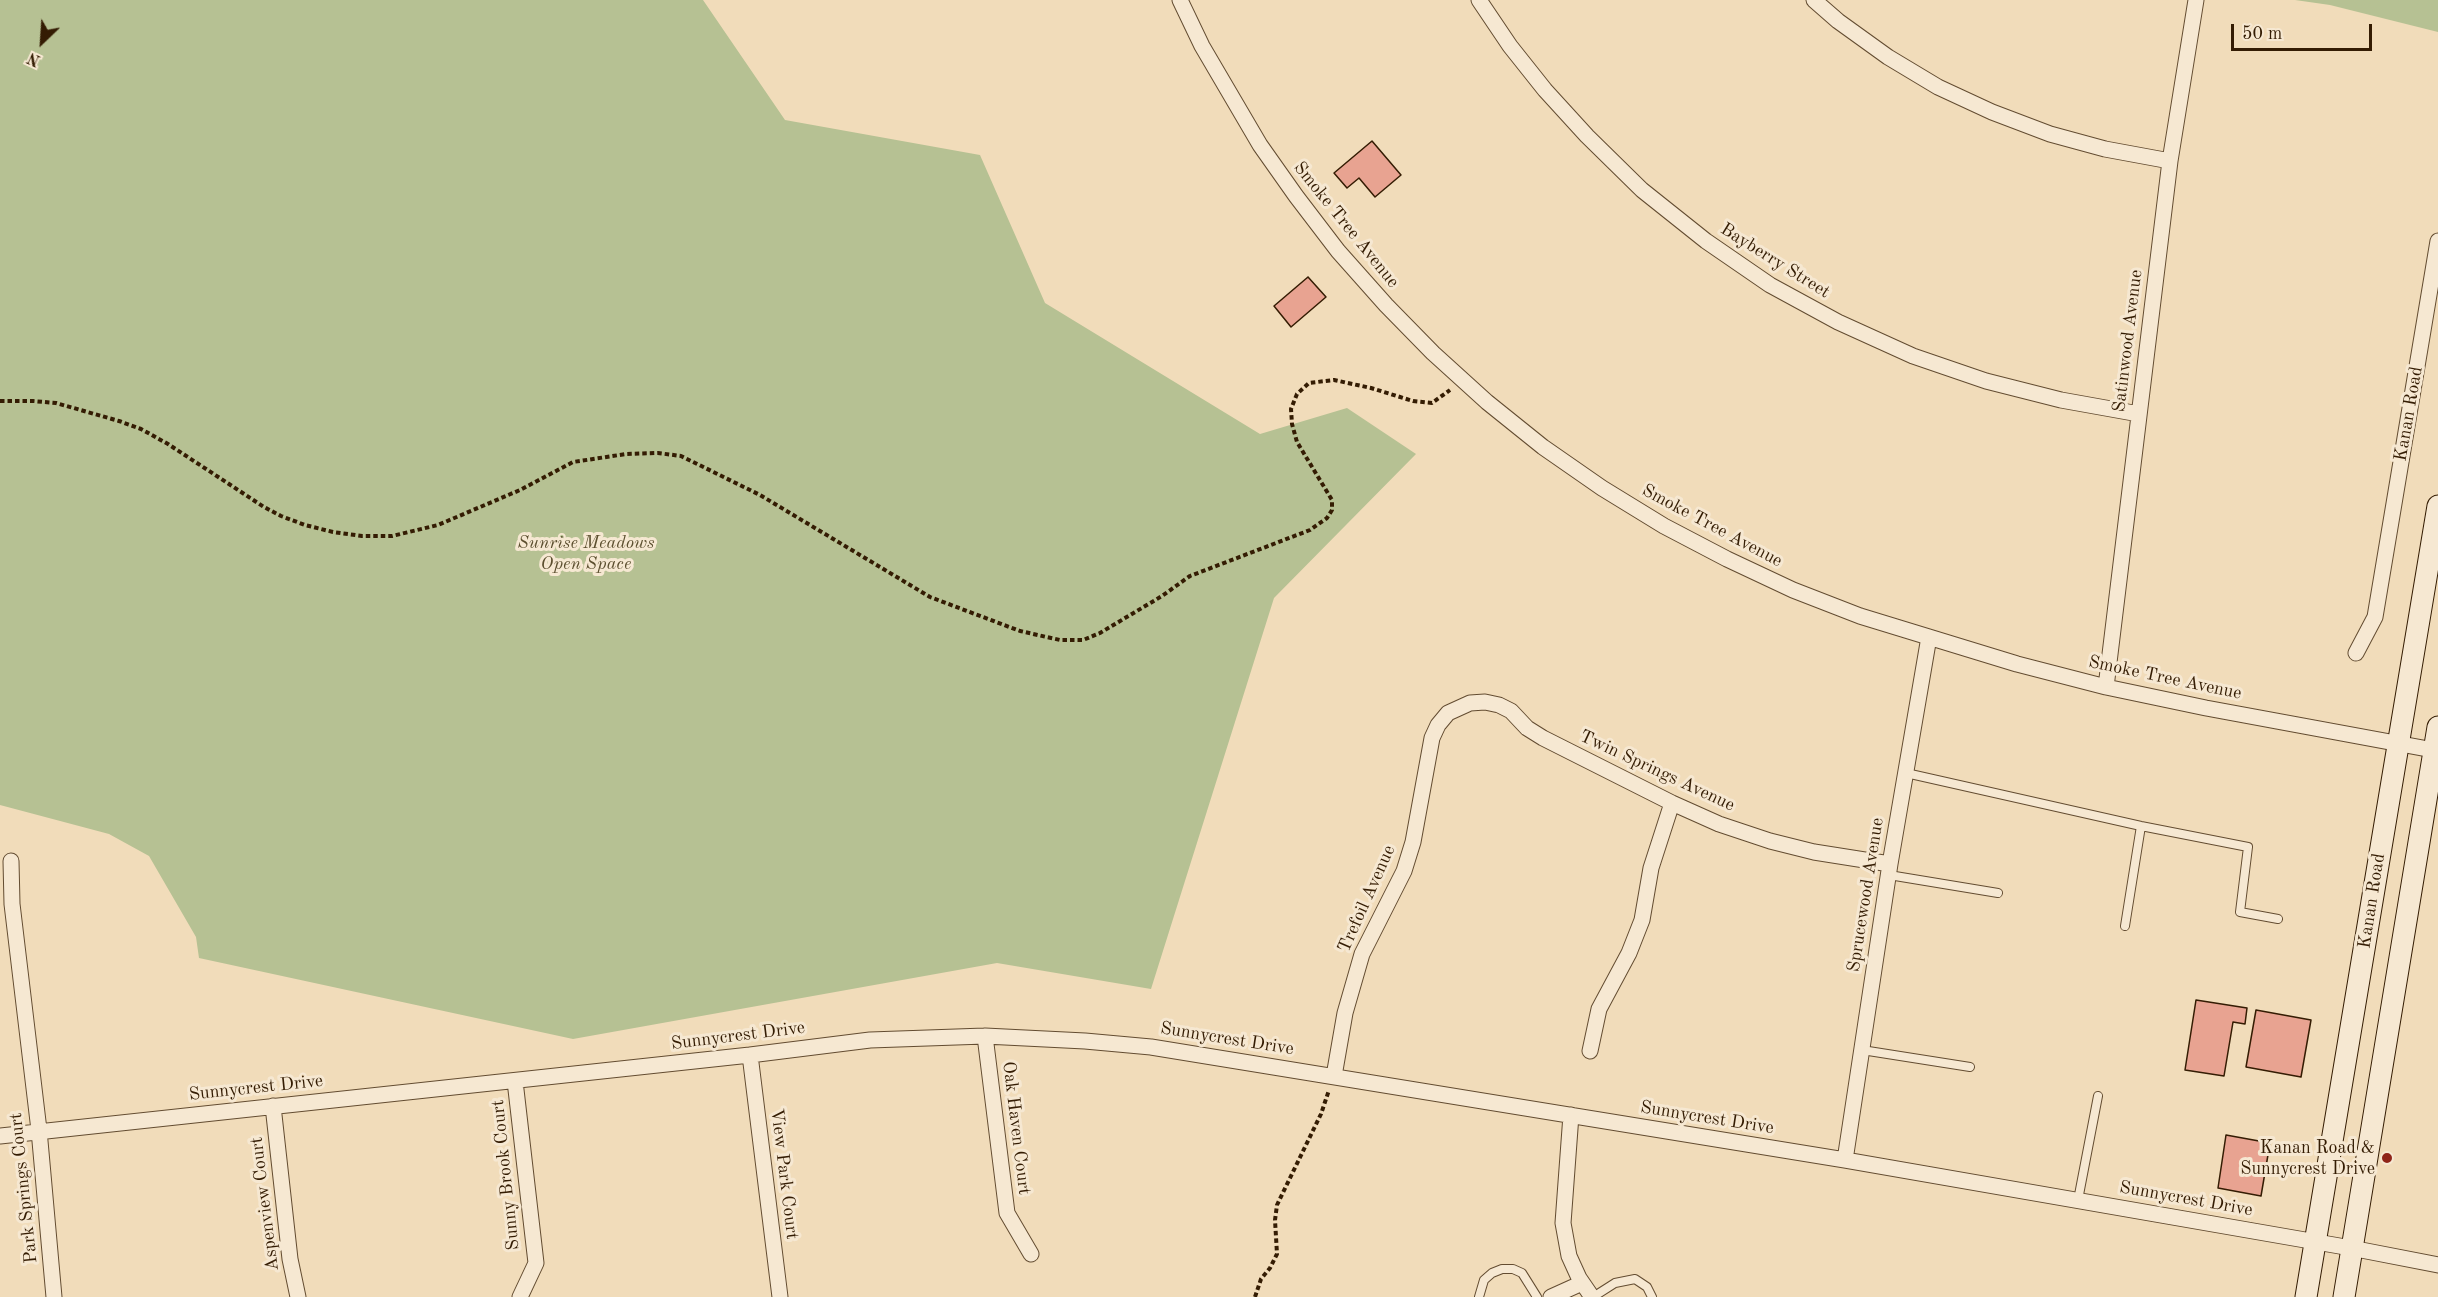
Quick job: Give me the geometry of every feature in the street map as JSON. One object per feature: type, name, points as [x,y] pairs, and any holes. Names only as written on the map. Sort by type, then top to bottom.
[{"type":"main road","name":"Kanan Road","points":[[2306,1297],[2438,506]]},
{"type":"main road","name":"Kanan Road","points":[[2344,1297],[2436,751],[2438,727]]},
{"type":"street","name":"Smoke Tree Avenue","points":[[1180,0],[1202,46],[1260,145],[1338,251],[1386,305],[1461,378],[1543,447],[1602,488],[1664,526],[1727,560],[1793,590],[1860,616],[2017,664],[2106,687],[2206,708],[2436,751]]},
{"type":"street","name":"Bayberry Street","points":[[1479,0],[1510,46],[1545,90],[1587,136],[1660,204],[1706,241],[1770,285],[1838,322],[1924,359],[1986,381],[2061,400],[2139,414]]},
{"type":"street","points":[[1814,0],[1838,21],[1888,57],[1938,87],[1992,112],[2050,134],[2105,149],[2170,162]]},
{"type":"street","name":"Satinwood Avenue","points":[[2106,687],[2170,162],[2196,0]]},
{"type":"street","name":"Kanan Road","points":[[2356,653],[2375,617],[2438,241]]},
{"type":"street","name":"Sprucewood Avenue","points":[[1845,1160],[1929,637]]},
{"type":"street","name":"Twin Springs Avenue","points":[[1454,711],[1470,703],[1485,702],[1499,705],[1511,711],[1527,728],[1544,738],[1672,803],[1719,824],[1770,841],[1890,870]]},
{"type":"street","name":"Trefoil Avenue","points":[[1334,1076],[1345,1013],[1362,954],[1404,871],[1413,842],[1432,738],[1438,725],[1448,713],[1454,711]]},
{"type":"street","points":[[1590,1051],[1599,1009],[1629,953],[1642,920],[1651,868],[1672,803]]},
{"type":"street","name":"Park Springs Court","points":[[11,861],[12,904],[39,1130],[54,1297]]},
{"type":"street","name":"Sunnycrest Drive","points":[[0,1136],[39,1130],[515,1081],[870,1040],[985,1036],[1085,1041],[1151,1047],[1845,1160],[2438,1265]]},
{"type":"street","name":"Oak Haven Court","points":[[985,1036],[1007,1213],[1031,1254]]},
{"type":"street","name":"View Park Court","points":[[750,1055],[780,1297]]},
{"type":"street","name":"Sunny Brook Court","points":[[515,1081],[536,1263],[520,1297]]},
{"type":"street","name":"Aspenview Court","points":[[273,1106],[290,1259],[298,1297]]},
{"type":"street","points":[[1571,1115],[1563,1223],[1569,1256],[1582,1283],[1592,1297]]},
{"type":"street","points":[[1551,1297],[1582,1283]]},
{"type":"lane","points":[[1906,773],[2141,826],[2248,847],[2240,912],[2278,919]]},
{"type":"lane","points":[[2125,926],[2141,826]]},
{"type":"lane","points":[[1890,870],[1998,893]]},
{"type":"lane","points":[[1862,1050],[1970,1068]]},
{"type":"lane","points":[[2078,1200],[2098,1096]]},
{"type":"lane","points":[[1479,1297],[1484,1280],[1492,1273],[1502,1269],[1513,1269],[1522,1273],[1537,1297]]},
{"type":"lane","points":[[1592,1297],[1615,1283],[1635,1280],[1647,1287],[1652,1297]]},
{"type":"path","points":[[0,401],[33,400],[56,403],[141,429],[281,516],[333,532],[362,536],[392,536],[438,525],[520,490],[573,462],[626,454],[658,453],[681,456],[760,495],[930,597],[1020,631],[1060,640],[1083,640],[1100,633],[1162,596],[1190,576],[1310,530],[1327,518],[1332,510],[1332,500],[1297,442],[1292,424],[1291,409],[1297,394],[1309,383],[1334,380],[1413,401],[1432,403],[1444,396],[1461,378]]},
{"type":"path","points":[[1255,1297],[1261,1279],[1277,1254],[1275,1220],[1277,1205],[1321,1114],[1334,1076]]},
{"type":"green space","name":"Sunrise Meadows Open Space","points":[[0,0],[703,0],[785,120],[980,155],[1045,303],[1260,434],[1347,408],[1416,454],[1274,598],[1151,989],[997,963],[573,1039],[199,958],[196,937],[149,856],[109,834],[0,805]]},
{"type":"green space","points":[[2295,0],[2438,0],[2438,32],[2330,5]]},
{"type":"building","points":[[1372,141],[1401,175],[1375,197],[1359,178],[1347,188],[1334,173]]},
{"type":"building","points":[[1308,277],[1326,297],[1291,327],[1274,306]]},
{"type":"building","points":[[2196,1000],[2247,1008],[2245,1024],[2233,1022],[2224,1076],[2185,1070]]},
{"type":"building","points":[[2256,1010],[2311,1020],[2301,1077],[2246,1067]]},
{"type":"building","points":[[2226,1135],[2270,1143],[2261,1196],[2218,1188]]},
{"type":"place","name":"Kanan Road & Sunnycrest Drive","points":[[2387,1158]]}]
